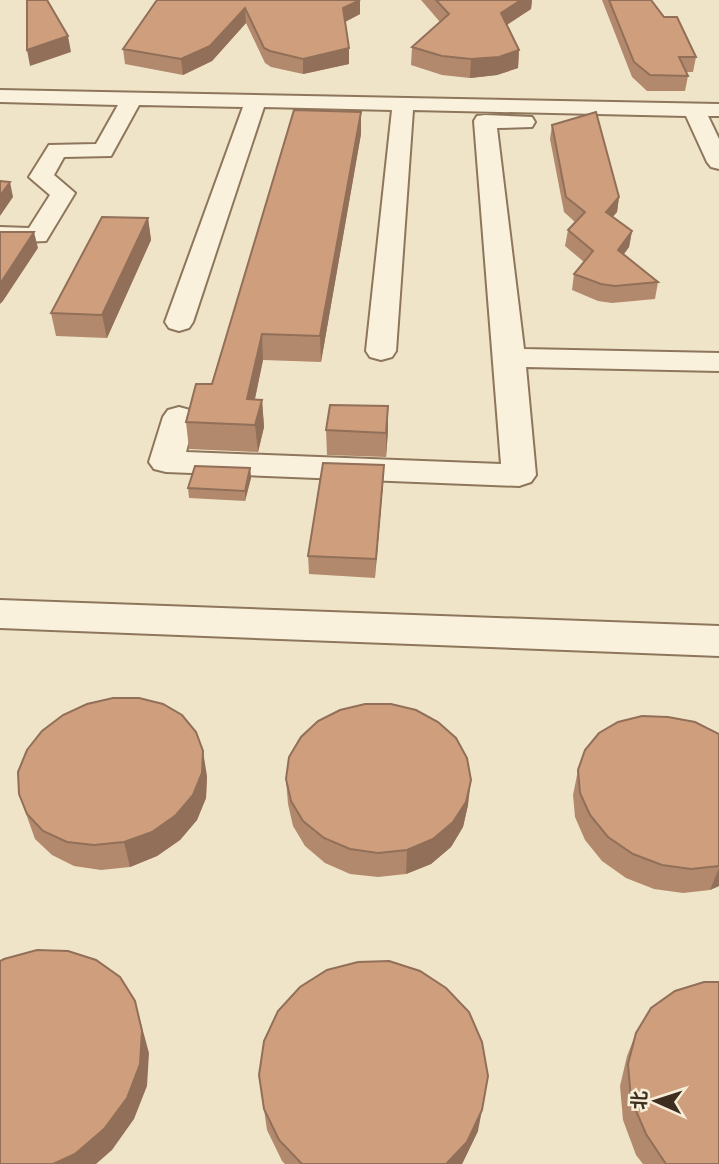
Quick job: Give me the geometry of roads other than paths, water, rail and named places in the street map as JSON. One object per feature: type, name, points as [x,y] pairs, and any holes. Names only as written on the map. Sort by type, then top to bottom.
[{"type":"lane","points":[[0,96],[403,104],[697,117]]},
{"type":"lane","points":[[0,235],[37,236],[63,193],[41,177],[57,150],[103,151],[132,99]]},
{"type":"lane","points":[[179,322],[256,101]]},
{"type":"lane","points":[[381,351],[403,104]]},
{"type":"lane","points":[[697,117],[719,162]]},
{"type":"lane","points":[[179,417],[166,462],[519,475],[510,358],[485,121],[697,117]]},
{"type":"lane","points":[[510,358],[719,362]]},
{"type":"lane","points":[[0,614],[719,641]]}]
